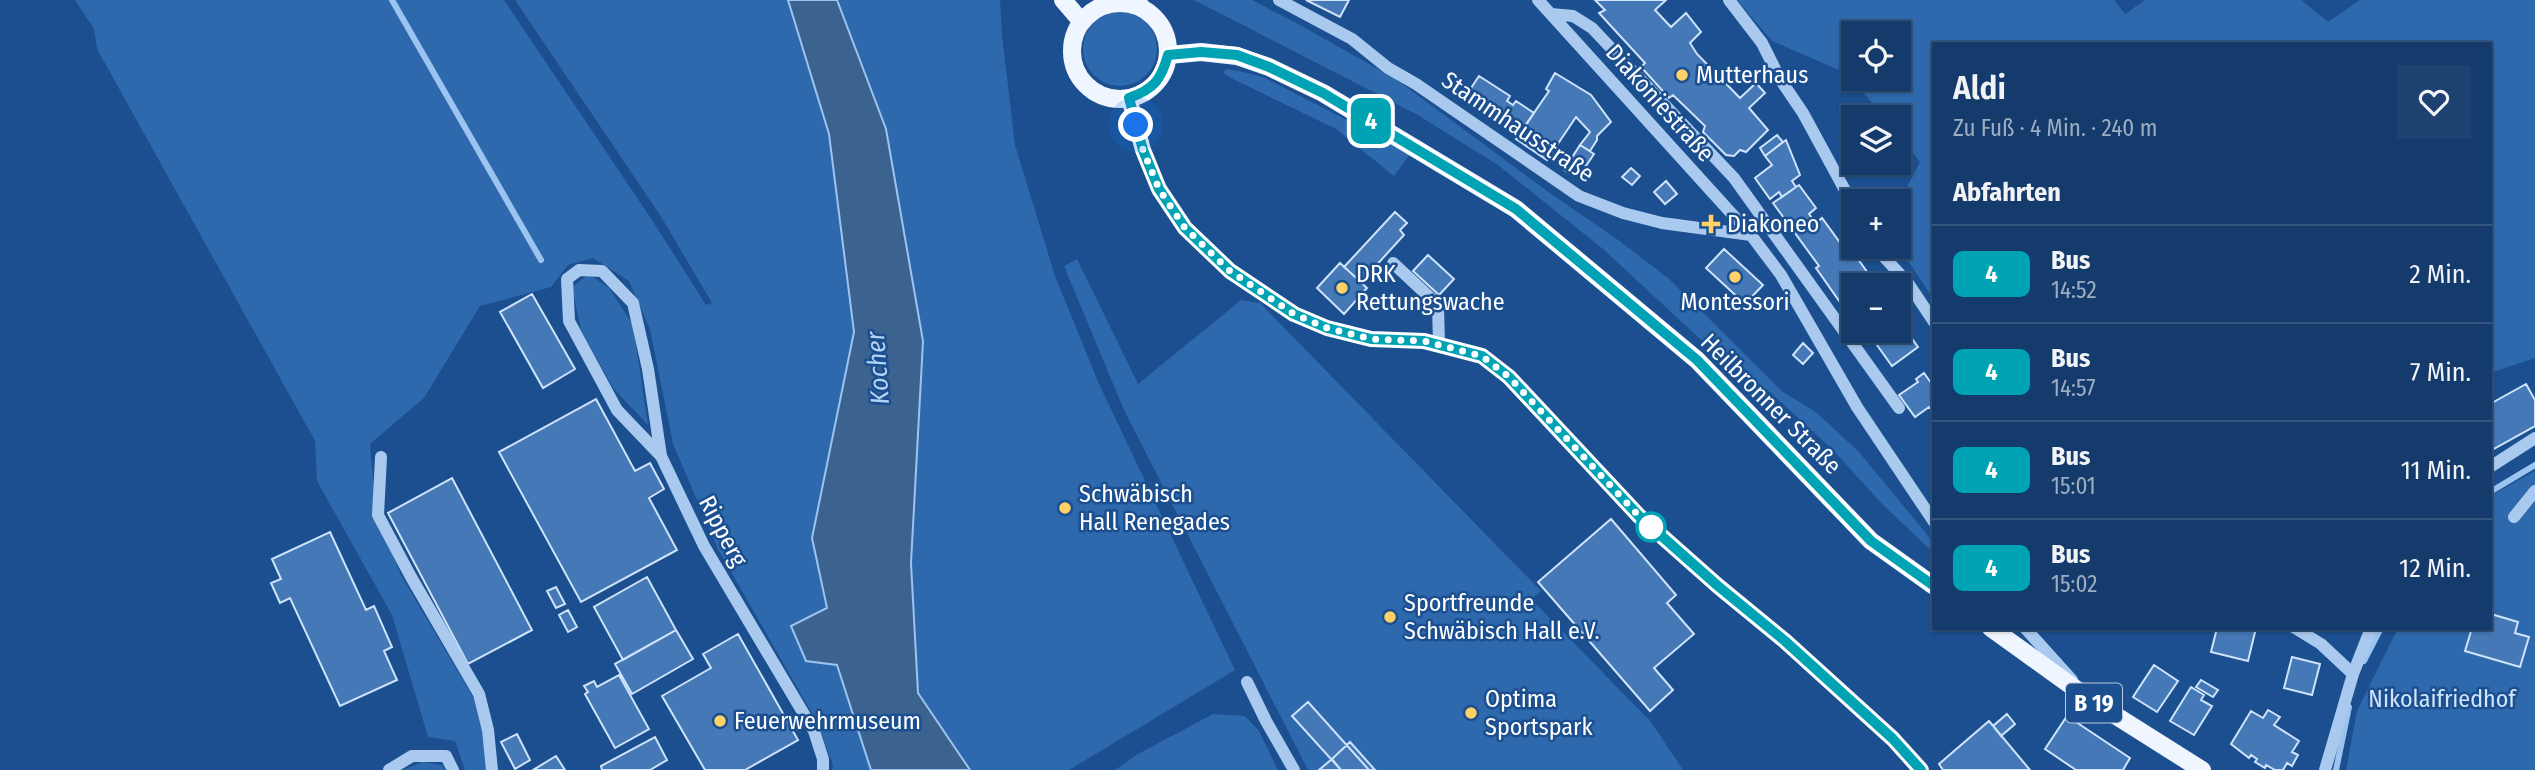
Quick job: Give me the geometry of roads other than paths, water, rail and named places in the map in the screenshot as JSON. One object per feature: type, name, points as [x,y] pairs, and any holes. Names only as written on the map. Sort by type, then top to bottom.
[{"type":"main road","points":[[1063,0],[1082,21]]},
{"type":"main road","points":[[1112,3],[1141,3],[1155,17],[1166,34],[1168,55],[1163,73],[1145,92],[1129,98],[1112,99],[1096,93],[1083,81],[1074,66],[1072,43],[1082,21],[1097,8],[1112,3]]},
{"type":"main road","name":"Heilbronner Straße","points":[[1168,55],[1201,52],[1237,55],[1269,67],[1334,99],[1516,209],[1697,360],[1871,541],[1932,585]]},
{"type":"main road","name":"B 19","points":[[1994,630],[2091,700],[2202,770]]},
{"type":"street","name":"Stammhausstraße","points":[[1279,0],[1352,39],[1388,68],[1416,84],[1579,196],[1623,213],[1662,223],[1751,235]]},
{"type":"street","name":"Diakoniestraße","points":[[1538,0],[1751,235]]},
{"type":"street","points":[[1729,0],[1762,43],[1844,189]]},
{"type":"street","points":[[1551,14],[1573,16],[1592,28],[1734,178],[1899,408]]},
{"type":"street","points":[[1129,98],[1143,150],[1159,189],[1185,228],[1230,271],[1294,314],[1327,328],[1371,339],[1424,341],[1482,356],[1509,377],[1639,516],[1785,641],[1893,739],[1921,770]]},
{"type":"street","points":[[1751,235],[1781,275],[1857,407],[1932,519]]},
{"type":"street","points":[[1886,259],[1908,283],[1932,319]]},
{"type":"street","points":[[1393,263],[1438,305],[1439,344]]},
{"type":"street","name":"Ripperg","points":[[661,456],[617,410],[569,321],[567,279],[579,270],[602,271],[633,303],[648,369],[661,456],[704,546],[814,731],[824,759],[823,770]]},
{"type":"street","points":[[2492,466],[2535,439]]},
{"type":"street","points":[[382,457],[378,515],[479,694],[488,730],[492,770]]},
{"type":"street","points":[[2514,517],[2535,491]]},
{"type":"street","points":[[2027,630],[2091,700]]},
{"type":"street","points":[[2298,630],[2321,644],[2353,674]]},
{"type":"street","points":[[2325,770],[2353,674],[2370,630]]},
{"type":"street","points":[[1247,682],[1294,770]]},
{"type":"street","points":[[389,770],[412,756],[446,756],[453,770]]},
{"type":"water","name":"Kocher","points":[[788,0],[837,0],[886,129],[923,341],[911,563],[918,693],[970,770],[871,770],[837,665],[806,661],[791,626],[827,608],[812,538],[854,332],[829,134]]},
{"type":"waterway","points":[[392,0],[541,260]]},
{"type":"waterway","points":[[2492,491],[2535,465]]},
{"type":"waterway","points":[[2364,661],[2380,630]]},
{"type":"waterway","points":[[2336,770],[2349,707]]},
{"type":"place","name":"Mutterhaus","points":[[1682,75]]},
{"type":"place","name":"Diakoneo","points":[[1711,224]]},
{"type":"place","name":"Montessori","points":[[1735,277]]},
{"type":"place","name":"DRK Rettungswache","points":[[1342,288]]},
{"type":"place","name":"Schwäbisch Hall Renegades","points":[[1065,508]]},
{"type":"place","name":"Sportfreunde Schwäbisch Hall e.V.","points":[[1390,617]]},
{"type":"place","name":"Optima Sportspark","points":[[1471,713]]},
{"type":"place","name":"Feuerwehrmuseum","points":[[720,721]]},
{"type":"park label","name":"Nikolaifriedhof","points":[[2442,699]]}]
